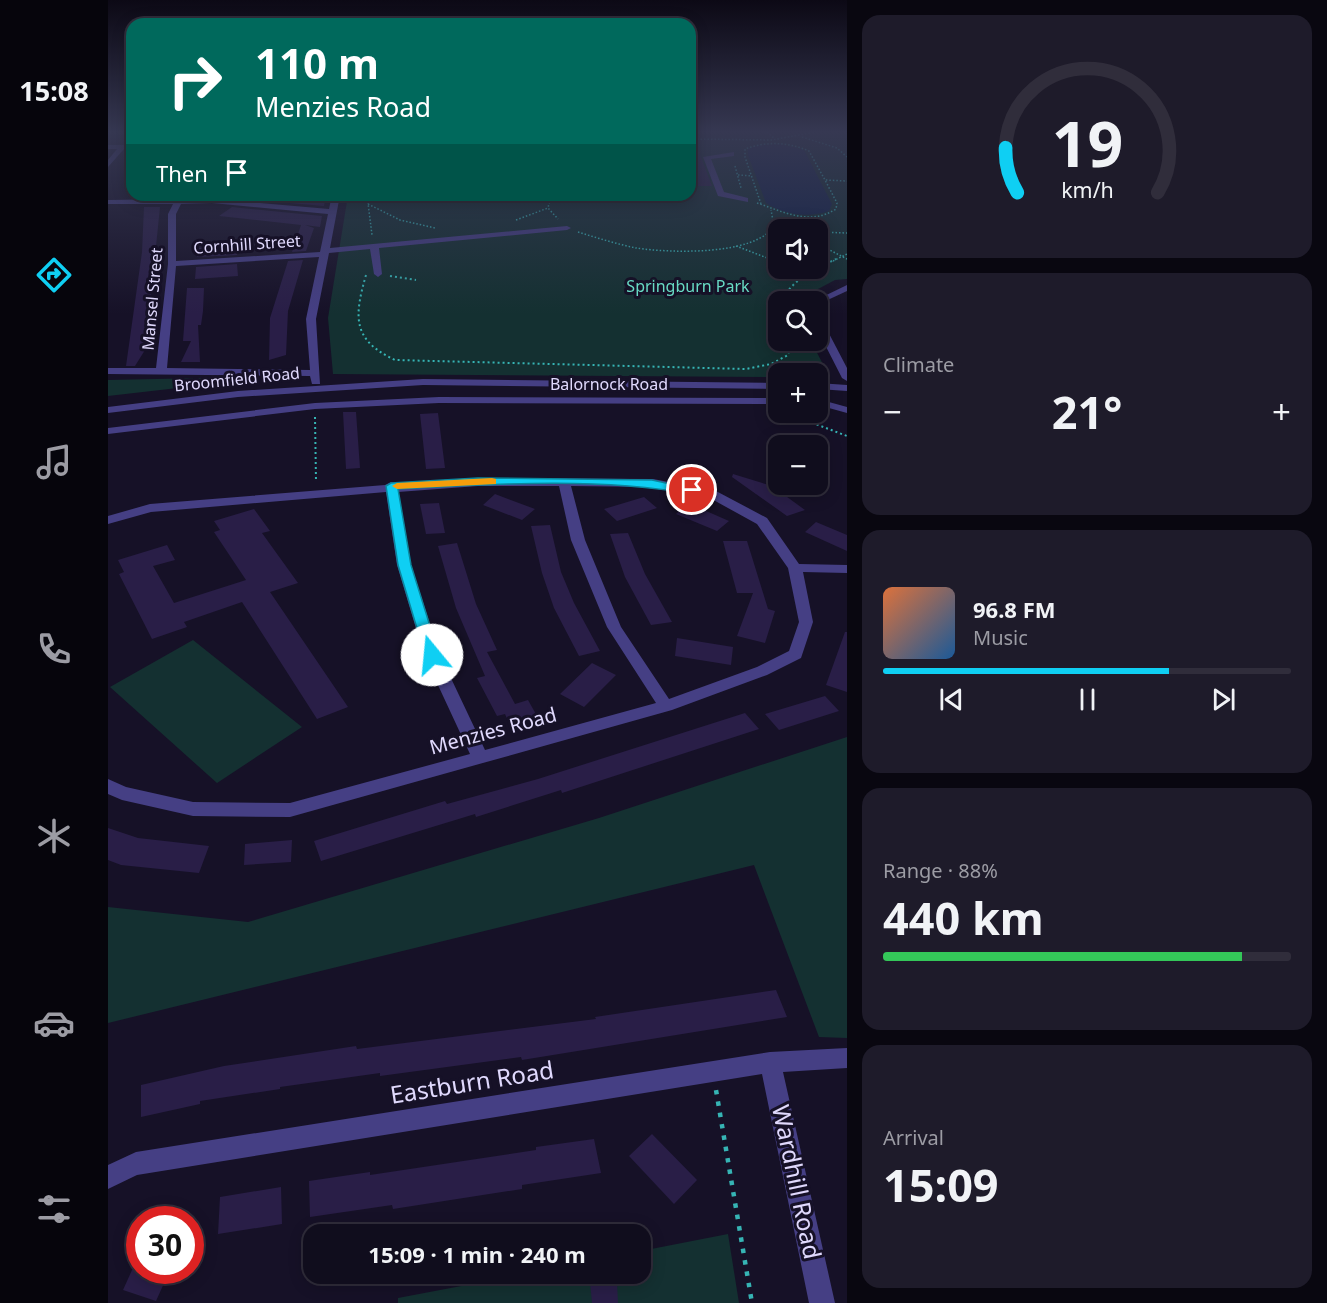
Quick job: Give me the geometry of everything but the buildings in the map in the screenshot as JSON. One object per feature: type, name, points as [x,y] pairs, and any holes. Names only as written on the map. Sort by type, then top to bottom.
[{"type":"street","points":[[721,193],[745,200]]},
{"type":"street","points":[[108,202],[126,201]]},
{"type":"street","name":"Mansel Street","points":[[161,372],[172,264],[172,214],[178,201]]},
{"type":"street","points":[[212,201],[332,212]]},
{"type":"street","name":"Broomfield Road","points":[[108,410],[317,388],[313,373],[311,319],[335,201]]},
{"type":"street","name":"Cornhill Street","points":[[172,264],[324,253],[374,246],[567,228]]},
{"type":"street","points":[[374,246],[378,274]]},
{"type":"street","points":[[828,297],[847,288]]},
{"type":"street","points":[[828,341],[847,378]]},
{"type":"street","points":[[108,371],[313,373]]},
{"type":"street","points":[[439,400],[443,381]]},
{"type":"street","name":"Balornock Road","points":[[317,388],[443,381],[768,386]]},
{"type":"street","points":[[828,387],[847,388]]},
{"type":"street","name":"Balornock Road","points":[[315,406],[439,400],[768,401]]},
{"type":"street","points":[[828,405],[845,409]]},
{"type":"street","name":"Broomfield Road","points":[[108,431],[315,406]]},
{"type":"street","name":"Menzies Road","points":[[108,520],[150,508],[391,486],[478,482],[652,483],[712,494],[762,520],[795,568],[806,622],[796,654],[762,671],[666,706],[479,755],[290,810],[193,809],[122,793],[108,786]]},
{"type":"street","points":[[564,482],[578,540],[614,627],[666,706]]},
{"type":"street","points":[[391,486],[404,565],[432,655],[479,755]]},
{"type":"street","points":[[795,568],[847,569]]},
{"type":"street","name":"Eastburn Road","points":[[108,1176],[136,1164],[713,1071],[770,1062],[847,1058]]},
{"type":"street","name":"Wardhill Road","points":[[770,1062],[822,1303]]},
{"type":"path","points":[[743,193],[745,200],[761,204],[771,210],[805,217],[832,213],[837,203],[832,193]]},
{"type":"path","points":[[757,193],[761,204]]},
{"type":"path","points":[[368,201],[374,246]]},
{"type":"path","points":[[548,208],[550,201]]},
{"type":"path","points":[[368,204],[381,214],[403,222],[435,228]]},
{"type":"path","points":[[515,220],[548,208]]},
{"type":"path","points":[[548,208],[567,228],[608,242],[646,249],[736,246],[760,239],[768,232]]},
{"type":"path","points":[[771,210],[775,219]]},
{"type":"path","points":[[828,232],[847,233]]},
{"type":"path","points":[[736,246],[768,258]]},
{"type":"path","points":[[828,249],[847,259]]},
{"type":"path","points":[[828,264],[847,254]]},
{"type":"path","points":[[416,280],[378,274],[365,275],[357,308],[358,326],[363,341],[376,353],[395,360],[746,369],[771,364],[788,355],[789,351]]},
{"type":"path","points":[[785,291],[802,279]]},
{"type":"path","points":[[315,406],[317,493]]},
{"type":"path","points":[[813,423],[847,436]]},
{"type":"path","points":[[713,1071],[752,1303]]},
{"type":"green space","name":"Springburn Park","points":[[696,193],[847,193],[847,279],[835,280],[814,291],[768,291],[768,351],[816,351],[822,363],[768,363],[768,377],[333,374],[328,318],[347,201],[696,201]]},
{"type":"green space","points":[[205,378],[204,385],[108,396],[108,380]]},
{"type":"green space","points":[[193,640],[302,727],[217,783],[110,687]]},
{"type":"green space","points":[[847,737],[847,1038],[819,1037],[754,865],[108,1023],[108,907],[248,922],[599,818]]},
{"type":"green space","points":[[728,1234],[739,1303],[398,1303],[398,1298],[472,1284],[651,1284],[651,1249]]},
{"type":"water","points":[[762,193],[826,193],[832,204],[829,211],[805,215],[788,213],[766,203]]},
{"type":"slow traffic","points":[[397,486],[492,482]]},
{"type":"route","points":[[432,655],[404,565],[391,486],[478,482],[652,483],[692,490]]}]
